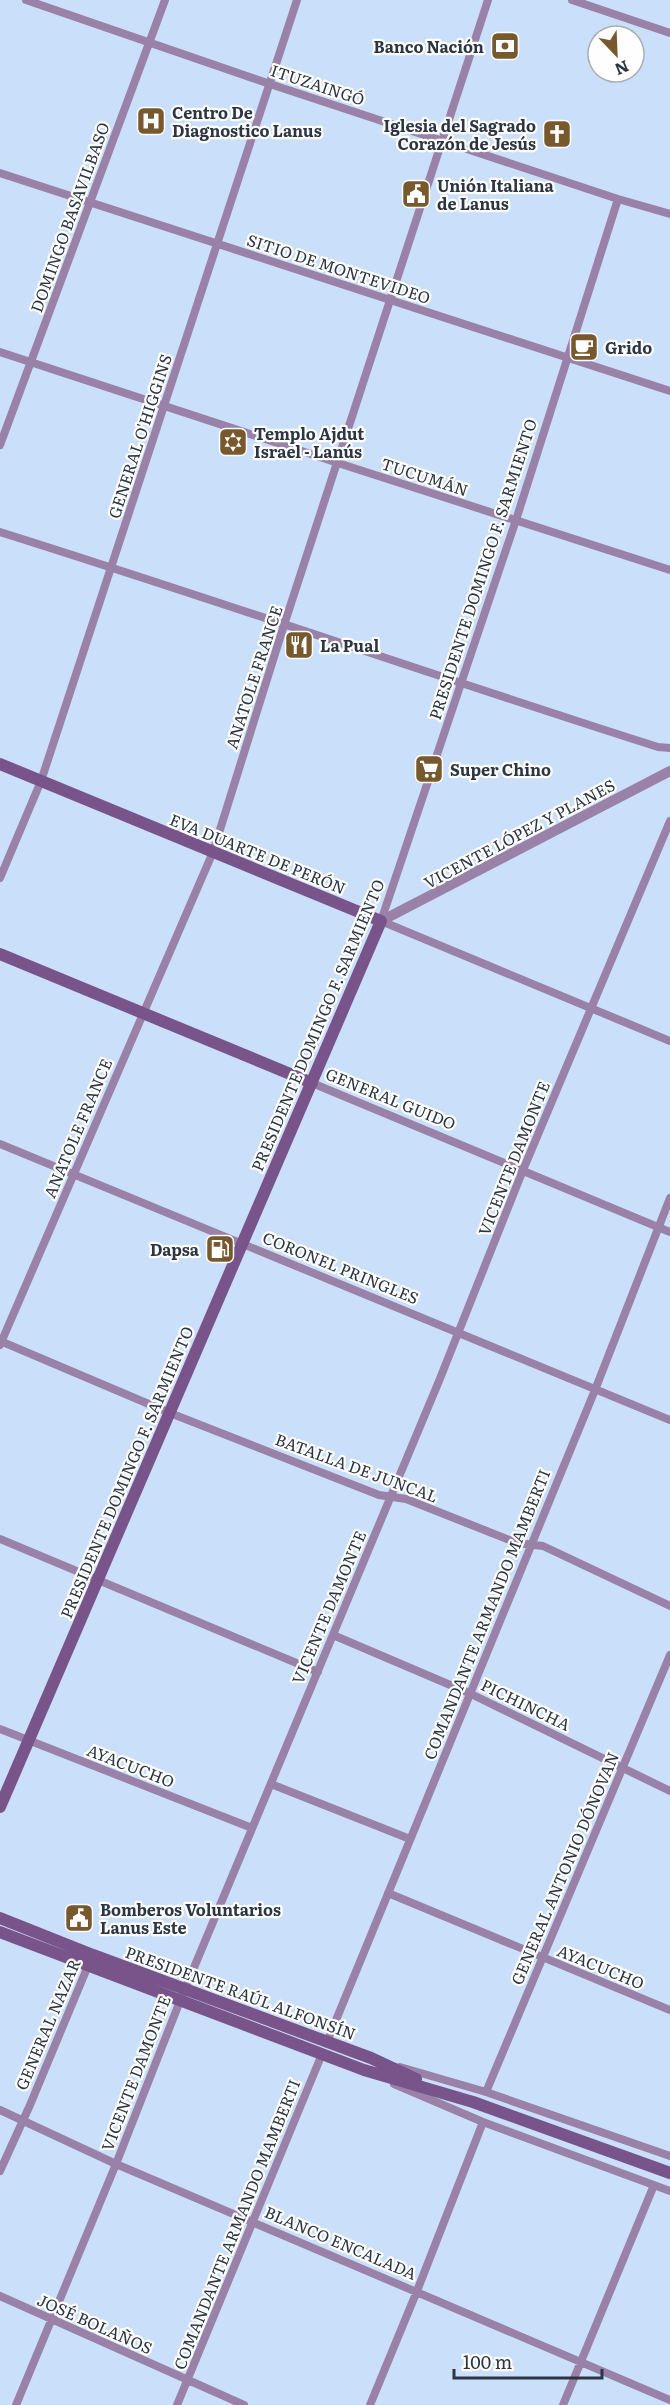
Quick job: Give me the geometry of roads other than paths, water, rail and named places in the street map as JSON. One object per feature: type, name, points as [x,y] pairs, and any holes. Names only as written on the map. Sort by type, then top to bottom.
[{"type":"main road","name":"EVA DUARTE DE PERÓN","points":[[0,764],[381,921]]},
{"type":"main road","name":"PRESIDENTE DOMINGO F. SARMIENTO","points":[[0,1807],[381,921]]},
{"type":"main road","name":"GENERAL GUIDO","points":[[0,954],[312,1083]]},
{"type":"main road","name":"PRESIDENTE RAÚL ALFONSÍN","points":[[0,1918],[90,1961]]},
{"type":"main road","name":"PRESIDENTE RAÚL ALFONSÍN","points":[[0,1932],[327,2042],[371,2058],[447,2094]]},
{"type":"main road","name":"PRESIDENTE RAÚL ALFONSÍN","points":[[182,1995],[364,2070],[473,2102],[670,2173]]},
{"type":"street","name":"ITUZAINGÓ","points":[[26,0],[270,84],[618,199],[670,214]]},
{"type":"street","name":"DOMINGO BASAVILBASO","points":[[0,445],[165,0]]},
{"type":"street","name":"GENERAL O'HIGGINS","points":[[0,878],[41,781],[297,0]]},
{"type":"street","name":"ANATOLE FRANCE","points":[[1,1342],[213,852],[284,625],[488,0]]},
{"type":"street","points":[[572,0],[670,33]]},
{"type":"street","name":"SITIO DE MONTEVIDEO","points":[[0,173],[670,391]]},
{"type":"street","name":"PRESIDENTE DOMINGO F. SARMIENTO","points":[[381,921],[516,520],[618,199]]},
{"type":"street","name":"TUCUMÁN","points":[[0,352],[670,570]]},
{"type":"street","points":[[0,532],[658,747],[670,754]]},
{"type":"street","points":[[658,747],[670,748]]},
{"type":"street","name":"VICENTE LÓPEZ Y PLANES","points":[[381,921],[669,772]]},
{"type":"street","name":"VICENTE DAMONTE","points":[[16,2405],[116,2163],[182,1995],[391,1497],[523,1170],[670,821]]},
{"type":"street","name":"EVA DUARTE DE PERÓN","points":[[381,921],[670,1041]]},
{"type":"street","name":"GENERAL GUIDO","points":[[312,1083],[670,1232]]},
{"type":"street","name":"CORONEL PRINGLES","points":[[0,1144],[670,1420]]},
{"type":"street","name":"COMANDANTE ARMANDO MAMBERTI","points":[[327,2042],[595,1390],[670,1198]]},
{"type":"street","name":"BATALLA DE JUNCAL","points":[[1,1342],[170,1413],[368,1490],[406,1499],[517,1543],[543,1546],[670,1606]]},
{"type":"street","points":[[0,1539],[318,1672]]},
{"type":"street","name":"PICHINCHA","points":[[333,1635],[469,1693],[670,1791]]},
{"type":"street","name":"GENERAL ANTONIO DÓNOVAN","points":[[486,2092],[670,1655]]},
{"type":"street","name":"AYACUCHO","points":[[0,1728],[252,1828]]},
{"type":"street","points":[[271,1784],[410,1839]]},
{"type":"street","name":"AYACUCHO","points":[[388,1893],[670,2010]]},
{"type":"street","name":"GENERAL NAZAR","points":[[0,2171],[90,1961]]},
{"type":"street","name":"COMANDANTE ARMANDO MAMBERTI","points":[[177,2405],[322,2054]]},
{"type":"street","name":"PRESIDENTE RAÚL ALFONSÍN","points":[[371,2058],[486,2092],[669,2153]]},
{"type":"street","name":"PRESIDENTE RAÚL ALFONSÍN","points":[[364,2070],[483,2122],[670,2191]]},
{"type":"street","name":"BLANCO ENCALADA","points":[[0,2110],[116,2163],[670,2400]]},
{"type":"street","points":[[370,2405],[483,2122]]},
{"type":"street","points":[[563,2405],[654,2185]]},
{"type":"street","name":"JOSÉ BOLAÑOS","points":[[0,2296],[244,2405]]},
{"type":"place","name":"Banco Nación","points":[[505,46]]},
{"type":"place","name":"Centro De Diagnostico Lanus","points":[[151,121]]},
{"type":"place","name":"Iglesia del Sagrado Corazón de Jesús","points":[[557,134]]},
{"type":"place","name":"Unión Italiana de Lanus","points":[[416,194]]},
{"type":"place","name":"Grido","points":[[584,347]]},
{"type":"place","name":"Templo Ajdut Israel - Lanús","points":[[233,442]]},
{"type":"place","name":"La Pual","points":[[299,645]]},
{"type":"place","name":"Super Chino","points":[[429,769]]},
{"type":"place","name":"Dapsa","points":[[220,1249]]},
{"type":"place","name":"Bomberos Voluntarios Lanus Este","points":[[79,1918]]}]
